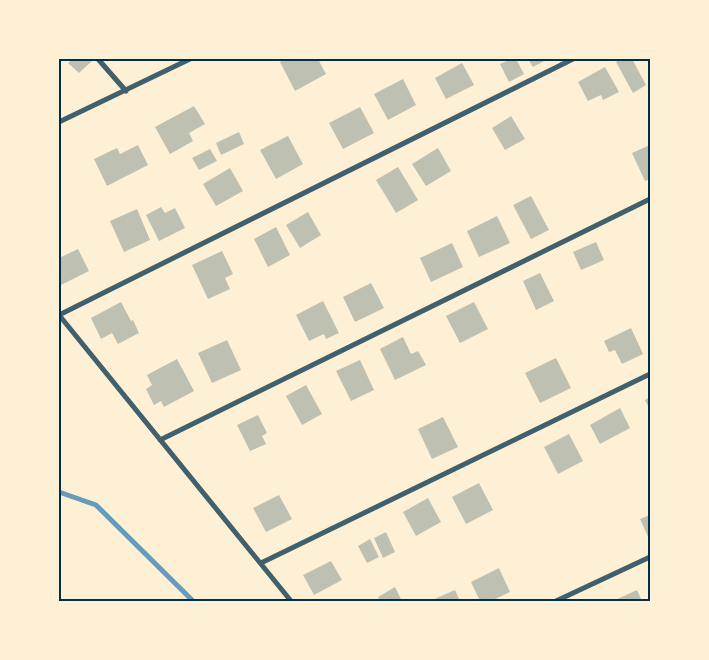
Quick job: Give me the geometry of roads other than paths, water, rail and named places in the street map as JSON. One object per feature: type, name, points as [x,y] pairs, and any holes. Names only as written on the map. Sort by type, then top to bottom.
[{"type":"street","points":[[98,59],[126,90]]},
{"type":"street","points":[[59,122],[190,59]]},
{"type":"street","points":[[291,601],[59,315],[573,59]]},
{"type":"street","points":[[160,440],[650,199]]},
{"type":"street","points":[[261,564],[650,374]]},
{"type":"street","points":[[556,601],[650,557]]},
{"type":"waterway","points":[[59,492],[96,505],[193,601]]}]
